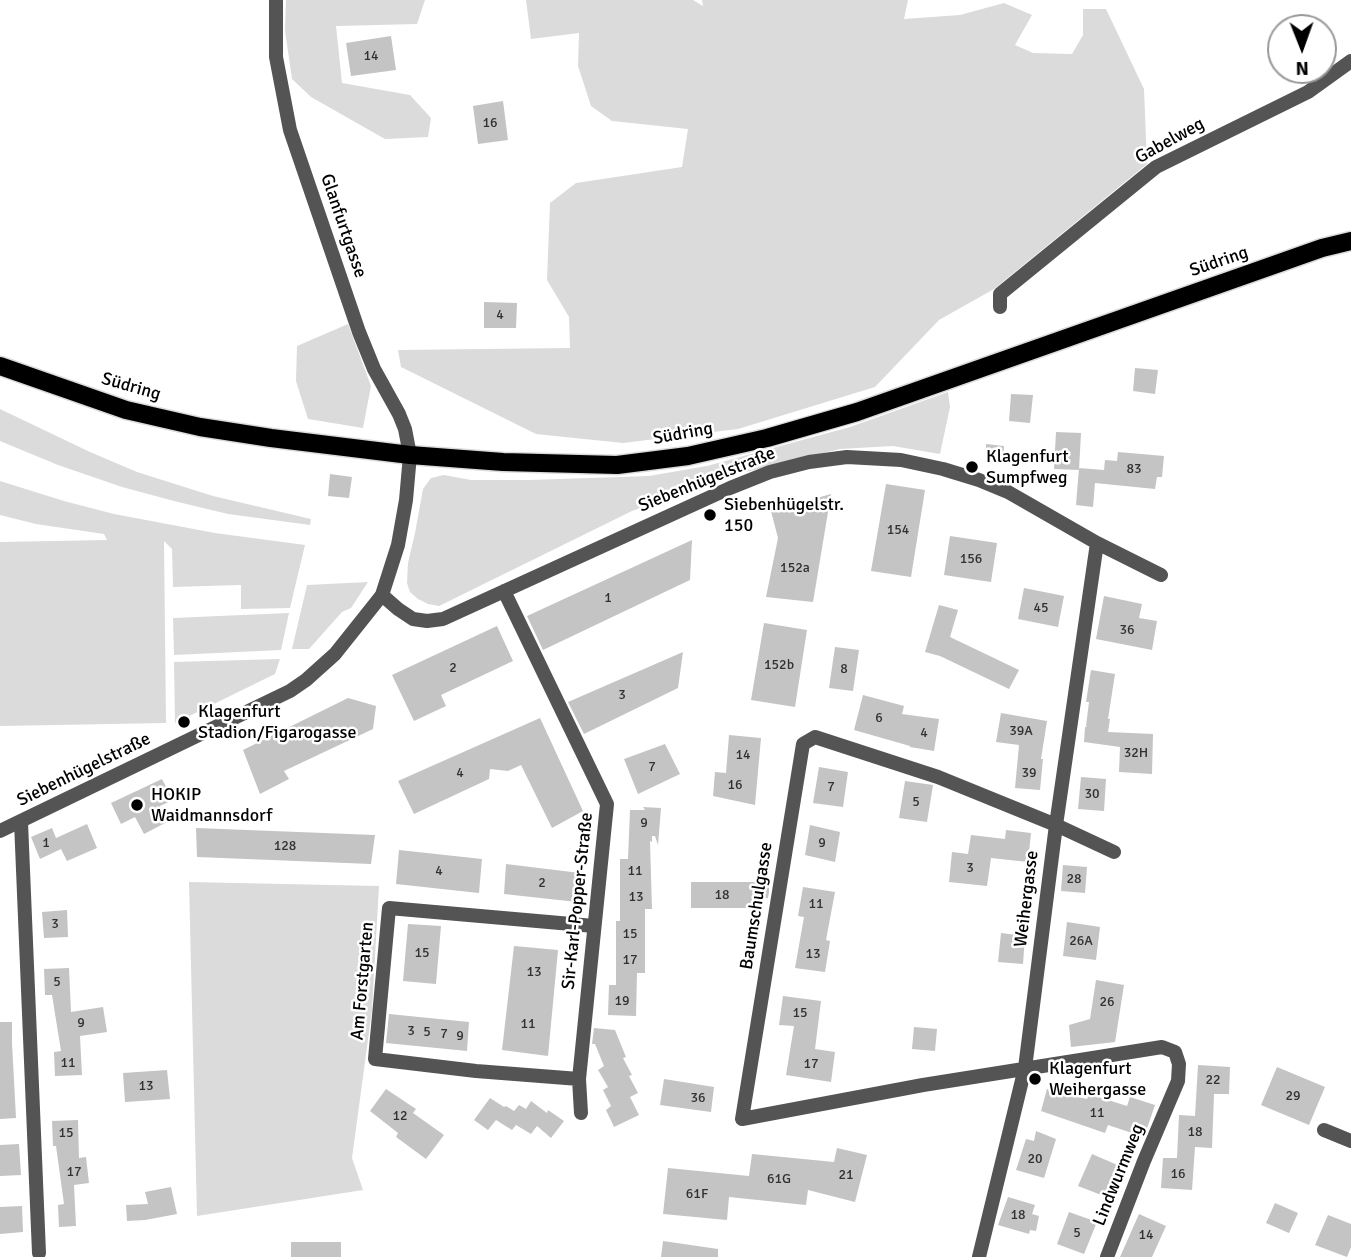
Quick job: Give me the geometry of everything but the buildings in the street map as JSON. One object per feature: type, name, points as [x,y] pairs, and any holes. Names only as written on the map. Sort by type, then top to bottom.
[{"type":"main road","name":"Südring","points":[[0,366],[126,410],[200,427],[296,442],[410,455],[503,462],[617,465],[688,456],[767,438],[857,412],[1322,248],[1351,241]]},
{"type":"street","name":"Glanfurtgasse","points":[[276,0],[276,57],[290,130],[359,332],[374,369],[399,414],[410,455]]},
{"type":"street","name":"Gabelweg","points":[[1000,307],[1000,294],[1156,167],[1308,92],[1351,61]]},
{"type":"street","name":"Siebenhügelstraße","points":[[0,831],[290,691],[335,654],[382,595],[398,545],[410,455]]},
{"type":"street","name":"Siebenhügelstraße","points":[[382,595],[414,619],[443,619],[730,488],[809,462],[847,457],[901,460],[979,480],[1008,492],[1097,543],[1161,575]]},
{"type":"street","name":"Weihergasse","points":[[979,1257],[1025,1068],[1056,825],[1097,543]]},
{"type":"street","name":"Sir-Karl-Popper-Straße","points":[[504,591],[607,803],[579,1079],[581,1113]]},
{"type":"street","name":"Baumschulgasse","points":[[1025,1068],[741,1119],[803,744],[815,737],[939,778],[1056,825],[1114,852]]},
{"type":"street","points":[[21,821],[39,1253]]},
{"type":"street","name":"Am Forstgarten","points":[[579,1079],[375,1059],[389,908],[594,926]]},
{"type":"street","name":"Lindwurmweg","points":[[1025,1068],[1162,1047],[1175,1052],[1179,1064],[1178,1081],[1107,1257]]},
{"type":"street","points":[[1324,1130],[1351,1141]]},
{"type":"shaded area","points":[[286,0],[425,0],[417,24],[336,26],[342,83],[410,95],[431,118],[428,137],[385,139],[311,97],[292,79],[285,31]]},
{"type":"shaded area","points":[[526,0],[693,0],[703,6],[702,0],[908,0],[904,19],[960,15],[1004,3],[1032,15],[1015,45],[1033,53],[1072,54],[1083,35],[1083,9],[1106,9],[1144,89],[1147,164],[994,289],[939,320],[875,387],[738,429],[623,443],[536,434],[401,367],[398,350],[570,348],[569,317],[547,280],[550,203],[576,183],[682,167],[688,129],[612,121],[591,106],[578,66],[579,33],[531,39]]},
{"type":"shaded area","points":[[348,324],[371,386],[363,428],[308,419],[296,381],[297,346]]},
{"type":"shaded area","points":[[948,392],[950,407],[940,454],[893,446],[840,449],[738,474],[632,511],[439,606],[428,604],[410,592],[407,583],[408,563],[423,489],[431,478],[444,475],[471,480],[529,480],[649,476],[707,466],[850,427]]},
{"type":"shaded area","points":[[0,409],[137,472],[213,496],[311,519],[310,525],[228,514],[122,487],[58,465],[0,441]]},
{"type":"shaded area","points":[[0,481],[114,514],[215,533],[305,545],[290,608],[241,609],[241,585],[173,587],[172,549],[164,541],[166,723],[0,726],[0,542],[107,540],[104,534],[36,524],[0,515]]},
{"type":"shaded area","points":[[368,582],[351,608],[342,612],[309,649],[292,649],[307,585]]},
{"type":"shaded area","points":[[289,613],[281,650],[174,655],[173,618]]},
{"type":"shaded area","points":[[280,659],[275,674],[175,723],[174,662]]},
{"type":"shaded area","points":[[189,882],[379,886],[372,1010],[352,1158],[363,1190],[197,1216]]},
{"type":"place","name":"Klagenfurt Sumpfweg","points":[[972,467]]},
{"type":"place","name":"Siebenhügelstr. 150","points":[[710,515]]},
{"type":"place","name":"Klagenfurt Stadion/Figarogasse","points":[[184,722]]},
{"type":"place","name":"HOKIP Waidmannsdorf","points":[[137,805]]},
{"type":"place","name":"Klagenfurt Weihergasse","points":[[1035,1079]]}]
